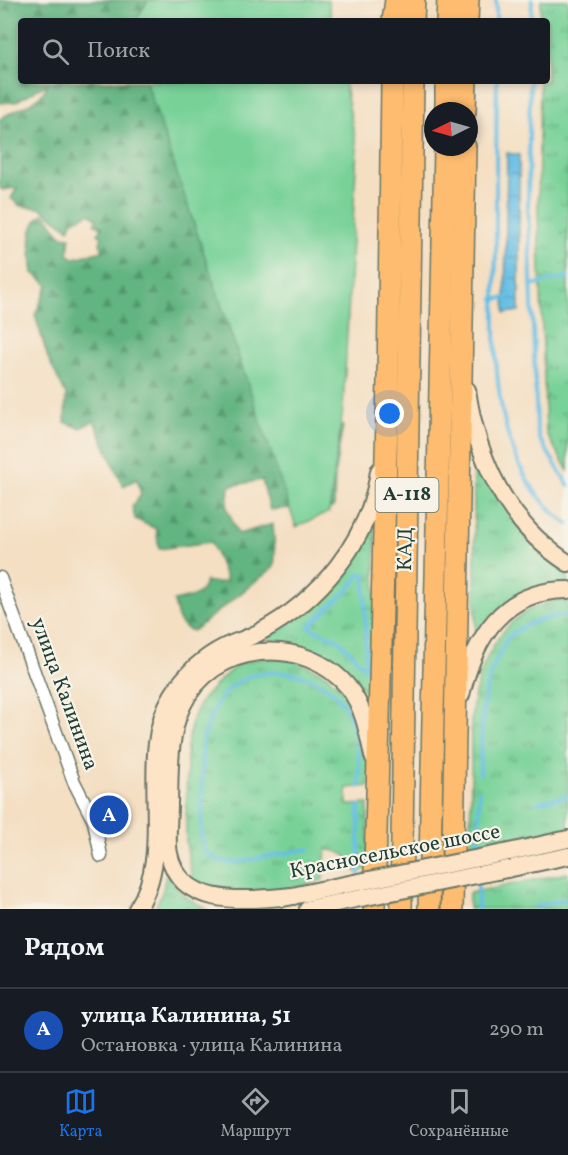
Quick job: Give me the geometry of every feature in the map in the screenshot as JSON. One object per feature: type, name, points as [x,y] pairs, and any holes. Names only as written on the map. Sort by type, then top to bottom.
[{"type":"highway","points":[[393,18],[394,0]]},
{"type":"highway","points":[[413,18],[414,0]]},
{"type":"highway","points":[[447,18],[448,0]]},
{"type":"highway","points":[[467,18],[468,0]]},
{"type":"highway","points":[[374,909],[388,380],[392,84]]},
{"type":"highway","name":"КАД","points":[[401,909],[413,84]]},
{"type":"highway","points":[[446,84],[446,102]]},
{"type":"highway","points":[[465,102],[466,84]]},
{"type":"highway","name":"КАД","points":[[429,909],[445,156]]},
{"type":"highway","points":[[452,909],[465,156]]},
{"type":"main road","points":[[460,344],[476,432],[487,465],[502,496],[526,527],[568,563]]},
{"type":"main road","points":[[137,909],[146,896],[152,879],[156,756],[163,716],[171,697],[185,678],[202,662],[223,648],[275,623],[317,591],[351,548],[368,511],[377,483],[388,380]]},
{"type":"main road","points":[[456,720],[472,657],[488,627],[506,609],[535,594],[568,590]]},
{"type":"main road","points":[[293,896],[220,903],[188,891],[176,876],[168,853],[171,756],[176,721],[183,703],[198,681],[222,663],[250,653],[274,650],[291,652],[317,663],[349,688],[362,710],[377,773]]},
{"type":"main road","name":"Красносельское шоссе","points":[[314,908],[508,860],[544,844],[568,838]]},
{"type":"main road","name":"Красносельское шоссе","points":[[232,909],[321,890],[508,860],[530,864],[568,856]]},
{"type":"main road","points":[[530,864],[568,862]]},
{"type":"street","name":"улица Калинина","points":[[0,578],[74,782],[94,821],[101,856]]},
{"type":"green space","points":[[0,0],[148,0],[138,18],[18,18],[18,84],[47,84],[15,102],[0,103]]},
{"type":"green space","points":[[148,0],[328,0],[331,18],[138,18]]},
{"type":"green space","points":[[541,0],[568,0],[568,471],[546,433],[538,212],[540,84],[550,84],[550,18],[540,18]]},
{"type":"green space","points":[[47,84],[147,84],[246,379],[331,418],[343,426],[335,470],[334,506],[321,515],[300,517],[289,508],[270,510],[262,480],[229,486],[227,508],[238,534],[273,524],[274,567],[193,631],[181,623],[174,601],[198,594],[206,581],[217,583],[227,581],[211,542],[159,549],[156,529],[135,519],[132,506],[141,495],[137,479],[123,486],[94,421],[80,428],[65,422],[66,395],[48,358],[35,315],[48,285],[33,273],[30,241],[37,219],[43,214],[47,216],[61,236],[70,237],[68,254],[74,258],[103,251],[100,243],[102,237],[98,234],[102,227],[94,223],[97,219],[90,213],[73,221],[69,229],[40,208],[20,206],[11,198],[17,188],[2,190],[0,187],[0,119],[34,101],[44,91]]},
{"type":"green space","points":[[147,84],[345,84],[357,148],[343,409],[329,512],[296,527]]},
{"type":"green space","points":[[473,437],[483,463],[568,568],[568,586],[552,588],[476,638]]},
{"type":"green space","points":[[375,516],[376,712],[360,685],[337,661],[313,650],[272,643],[269,636],[311,605],[335,581]]},
{"type":"green space","points":[[568,599],[568,830],[469,851],[472,717],[475,694],[486,659],[495,643],[517,618],[549,602]]},
{"type":"green space","points":[[264,658],[294,660],[325,674],[346,692],[356,711],[370,768],[369,786],[347,788],[347,805],[368,804],[368,869],[356,872],[345,855],[337,851],[326,850],[323,880],[256,894],[202,892],[192,879],[186,842],[187,746],[192,721],[201,701],[239,663]]},
{"type":"green space","points":[[168,872],[182,895],[207,909],[155,909]]},
{"type":"green space","points":[[568,873],[568,909],[469,909],[469,893]]},
{"type":"water","points":[[507,153],[519,155],[519,311],[505,313]]},
{"type":"waterway","points":[[496,0],[496,18]]},
{"type":"waterway","points":[[531,18],[532,0]]},
{"type":"waterway","points":[[497,84],[495,318],[500,396],[508,434],[521,468],[540,499],[568,524]]},
{"type":"waterway","points":[[530,84],[528,203],[537,429],[539,438],[568,485]]},
{"type":"waterway","points":[[532,285],[568,277]]},
{"type":"waterway","points":[[494,299],[505,298]]},
{"type":"waterway","points":[[360,574],[365,575],[366,669],[339,640],[308,627],[349,589],[360,574]]},
{"type":"waterway","points":[[480,774],[485,697],[493,667],[505,643],[514,632],[521,628],[545,619],[568,615]]},
{"type":"waterway","points":[[309,849],[231,863],[218,860],[205,852],[201,837],[202,743],[211,716],[225,693],[241,680],[268,673],[296,674],[322,684],[341,701],[352,723],[358,749],[359,787]]},
{"type":"waterway","points":[[478,854],[479,790]]},
{"type":"waterway","points":[[538,802],[568,796]]},
{"type":"waterway","points":[[359,806],[359,877]]},
{"type":"waterway","points":[[478,880],[478,909]]},
{"type":"waterway","points":[[536,906],[568,899]]},
{"type":"place","name":"улица Калинина, 51","points":[[109,815]]}]
